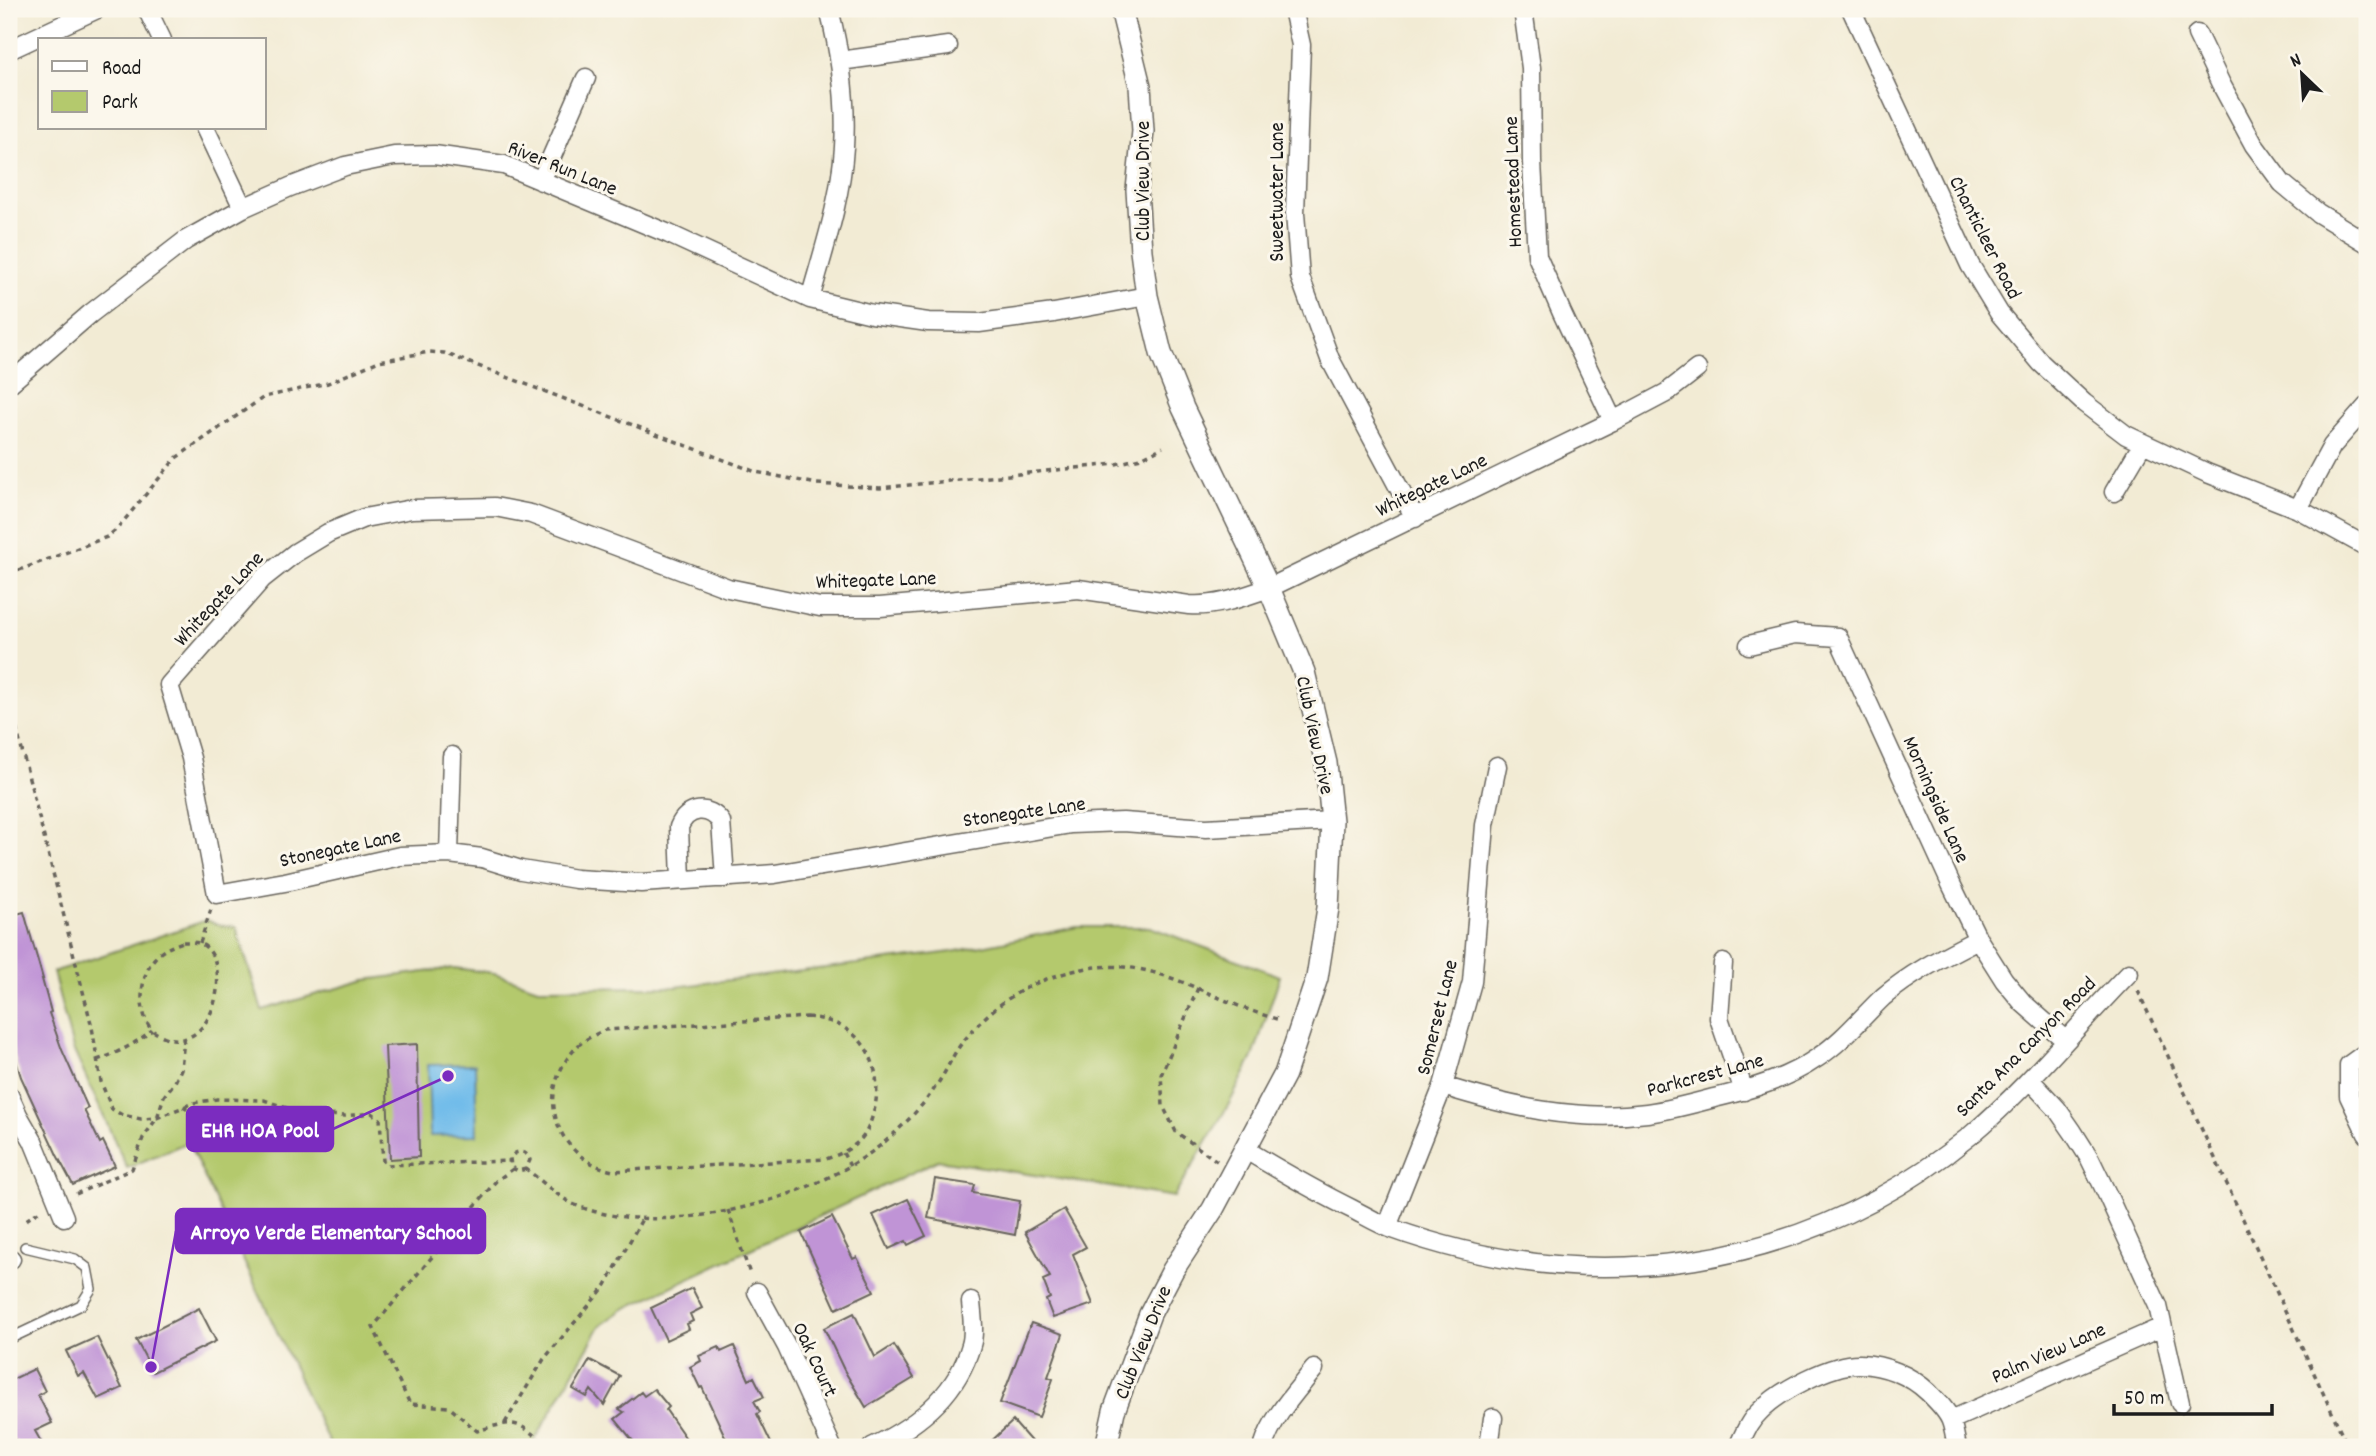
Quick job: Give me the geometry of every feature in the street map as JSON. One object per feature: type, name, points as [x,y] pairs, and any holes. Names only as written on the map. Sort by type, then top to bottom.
[{"type":"street","points":[[9,50],[97,9]]},
{"type":"street","points":[[147,9],[161,38]]},
{"type":"street","points":[[810,299],[836,206],[844,148],[844,106],[829,9]]},
{"type":"street","name":"Club View Drive","points":[[1106,1447],[1114,1411],[1150,1314],[1172,1270],[1213,1209],[1285,1074],[1317,978],[1328,908],[1332,821],[1326,763],[1304,673],[1269,588],[1161,353],[1147,296],[1137,190],[1143,131],[1140,86],[1121,9]]},
{"type":"street","name":"Sweetwater Lane","points":[[1293,9],[1301,45],[1295,213],[1300,277],[1330,359],[1415,518]]},
{"type":"street","name":"Homestead Lane","points":[[1523,9],[1531,68],[1532,162],[1538,256],[1614,421]]},
{"type":"street","name":"Chanticleer Road","points":[[1851,9],[1970,265],[1998,313],[2041,363],[2084,403],[2126,435],[2229,482],[2298,509],[2367,547]]},
{"type":"street","points":[[2197,34],[2254,145],[2282,183],[2318,213],[2367,243]]},
{"type":"street","points":[[839,61],[948,46]]},
{"type":"street","points":[[541,181],[586,78]]},
{"type":"street","points":[[206,130],[243,208]]},
{"type":"street","name":"River Run Lane","points":[[9,384],[142,272],[186,240],[243,208],[345,166],[394,156],[434,155],[504,165],[669,234],[810,299],[872,314],[928,322],[979,323],[1147,296]]},
{"type":"street","name":"Whitegate Lane","points":[[217,894],[191,758],[169,685],[262,579],[295,553],[328,533],[364,518],[412,509],[495,507],[531,514],[728,588],[820,607],[880,607],[1078,589],[1207,606],[1269,588],[1415,518],[1614,421],[1666,393],[1697,369]]},
{"type":"street","points":[[2298,509],[2332,446],[2367,406]]},
{"type":"street","points":[[2113,492],[2143,443]]},
{"type":"street","name":"Morningside Lane","points":[[1749,645],[1796,634],[1838,637],[1978,939],[2004,980],[2023,1003],[2066,1040]]},
{"type":"street","points":[[449,854],[452,756]]},
{"type":"street","name":"Somerset Lane","points":[[1387,1227],[1443,1086],[1472,982],[1485,825],[1497,766]]},
{"type":"street","points":[[681,880],[679,827],[682,819],[701,810],[716,815],[721,822],[725,878]]},
{"type":"street","name":"Stonegate Lane","points":[[217,894],[400,856],[449,854],[482,858],[521,870],[576,879],[641,883],[775,874],[1071,824],[1123,822],[1206,828],[1332,821]]},
{"type":"street","name":"Parkcrest Lane","points":[[1443,1086],[1487,1100],[1573,1115],[1647,1113],[1744,1091],[1784,1076],[1815,1060],[1844,1039],[1882,998],[1903,982],[1939,958],[1978,939]]},
{"type":"street","points":[[1723,963],[1719,1018],[1744,1091]]},
{"type":"street","name":"Santa Ana Canyon Road","points":[[1246,1150],[1315,1191],[1387,1227],[1455,1249],[1531,1262],[1598,1267],[1674,1264],[1740,1251],[1805,1233],[1906,1183],[1971,1135],[2030,1080],[2128,974]]},
{"type":"street","points":[[2367,1052],[2349,1065],[2349,1096],[2367,1134]]},
{"type":"street","points":[[2030,1080],[2057,1109],[2090,1159],[2158,1306],[2180,1402]]},
{"type":"street","points":[[9,1095],[13,1118],[33,1141],[61,1210]]},
{"type":"street","name":"Oak Court","points":[[757,1292],[787,1347],[832,1447]]},
{"type":"street","points":[[872,1447],[917,1422],[946,1396],[962,1369],[972,1343],[971,1302]]},
{"type":"street","name":"Palm View Lane","points":[[1951,1420],[2162,1327]]},
{"type":"street","points":[[1738,1447],[1748,1426],[1760,1410],[1779,1396],[1817,1375],[1858,1364],[1891,1369],[1920,1385],[1939,1403],[1951,1420],[1957,1447]]},
{"type":"street","points":[[1263,1447],[1282,1409],[1314,1369]]},
{"type":"street","points":[[1489,1447],[1493,1418]]},
{"type":"lane","points":[[9,1339],[81,1305],[91,1289],[87,1268],[75,1259],[15,1256]]},
{"type":"path","points":[[9,574],[107,537],[117,529],[176,457],[264,397],[328,383],[379,361],[429,352],[444,353],[755,472],[817,484],[880,488],[1116,464],[1141,458],[1163,447]]},
{"type":"path","points":[[9,699],[92,1027],[101,1082],[112,1109],[122,1115],[141,1119],[157,1118],[193,1103],[217,1099],[264,1100],[304,1114],[372,1114],[380,1119],[383,1161],[386,1165],[510,1161]]},
{"type":"path","points":[[200,943],[217,894]]},
{"type":"path","points":[[26,1220],[61,1210],[132,1170],[143,1138],[157,1118],[164,1096],[181,1069],[184,1040],[205,1023],[214,1006],[218,990],[213,960],[208,950],[200,943],[183,942],[168,947],[153,959],[145,976],[142,1004],[152,1030],[170,1038],[184,1040]]},
{"type":"path","points":[[527,1169],[571,1203],[607,1215],[642,1219],[728,1210],[778,1198],[850,1167],[887,1140],[939,1082],[960,1045],[989,1012],[1027,985],[1071,971],[1111,965],[1154,971],[1250,1012],[1277,1019]]},
{"type":"path","points":[[2128,974],[2348,1447]]},
{"type":"path","points":[[1198,988],[1161,1075],[1163,1106],[1176,1132],[1233,1172]]},
{"type":"path","points":[[825,1018],[845,1027],[861,1041],[871,1056],[877,1076],[877,1097],[872,1119],[861,1140],[843,1153],[826,1158],[613,1171],[599,1168],[581,1157],[567,1143],[556,1124],[552,1098],[557,1078],[575,1048],[588,1038],[606,1030],[825,1018]]},
{"type":"path","points":[[97,1060],[118,1053],[152,1030]]},
{"type":"path","points":[[183,1107],[208,1122],[231,1143]]},
{"type":"path","points":[[510,1161],[515,1153],[524,1152],[530,1160],[527,1169]]},
{"type":"path","points":[[843,1153],[850,1167]]},
{"type":"path","points":[[510,1161],[513,1169]]},
{"type":"path","points":[[527,1169],[513,1169],[496,1181],[373,1327],[410,1404],[449,1407],[477,1431],[505,1423],[521,1425],[547,1447]]},
{"type":"path","points":[[728,1210],[742,1255]]},
{"type":"path","points":[[505,1423],[544,1359],[607,1285],[642,1219]]},
{"type":"green space","points":[[207,920],[217,925],[236,927],[262,1010],[366,980],[454,968],[494,973],[538,988],[675,987],[952,952],[1077,927],[1150,927],[1280,976],[1253,1057],[1174,1197],[938,1160],[624,1309],[600,1326],[531,1447],[331,1447],[188,1142],[127,1168],[73,1049],[53,972]]},
{"type":"water","points":[[475,1064],[477,1135],[430,1136],[428,1065]]},
{"type":"building","points":[[24,912],[43,979],[51,1012],[49,1013],[62,1050],[88,1108],[84,1110],[115,1166],[73,1185],[21,1077],[9,1038],[9,916]]},
{"type":"building","points":[[417,1044],[419,1157],[390,1159],[385,1046]]},
{"type":"building","points":[[935,1179],[975,1185],[973,1193],[1020,1201],[1015,1235],[928,1218]]},
{"type":"building","points":[[908,1199],[926,1236],[908,1245],[906,1241],[889,1249],[873,1215]]},
{"type":"building","points":[[1064,1209],[1086,1247],[1073,1254],[1093,1304],[1053,1318],[1046,1300],[1050,1298],[1043,1280],[1050,1277],[1025,1232]]},
{"type":"building","points":[[832,1217],[853,1259],[857,1257],[874,1291],[836,1309],[801,1232]]},
{"type":"building","points":[[692,1288],[702,1308],[690,1314],[693,1321],[687,1324],[689,1329],[666,1340],[651,1308]]},
{"type":"building","points":[[199,1308],[216,1341],[153,1372],[136,1340]]},
{"type":"building","points":[[854,1313],[875,1357],[894,1345],[914,1378],[866,1407],[824,1328]]},
{"type":"building","points":[[1031,1323],[1063,1334],[1048,1377],[1053,1379],[1039,1417],[1000,1403]]},
{"type":"building","points":[[97,1337],[122,1388],[98,1399],[84,1373],[78,1376],[66,1351]]},
{"type":"building","points":[[734,1346],[749,1380],[754,1377],[764,1397],[754,1401],[760,1412],[757,1414],[773,1447],[730,1447],[690,1367],[701,1361],[699,1356],[719,1347],[721,1352]]},
{"type":"building","points":[[590,1360],[620,1376],[604,1405],[591,1390],[587,1397],[573,1389]]},
{"type":"building","points":[[34,1369],[45,1391],[38,1395],[52,1423],[35,1431],[44,1447],[19,1447],[15,1440],[9,1443],[9,1381]]},
{"type":"building","points":[[654,1389],[669,1407],[666,1410],[692,1447],[638,1447],[615,1419],[624,1412],[619,1409],[641,1392],[644,1396]]},
{"type":"building","points":[[1013,1421],[1036,1447],[985,1447]]},
{"type":"place","name":"EHR HOA Pool","points":[[448,1076]]},
{"type":"place","name":"Arroyo Verde Elementary School","points":[[151,1367]]}]
